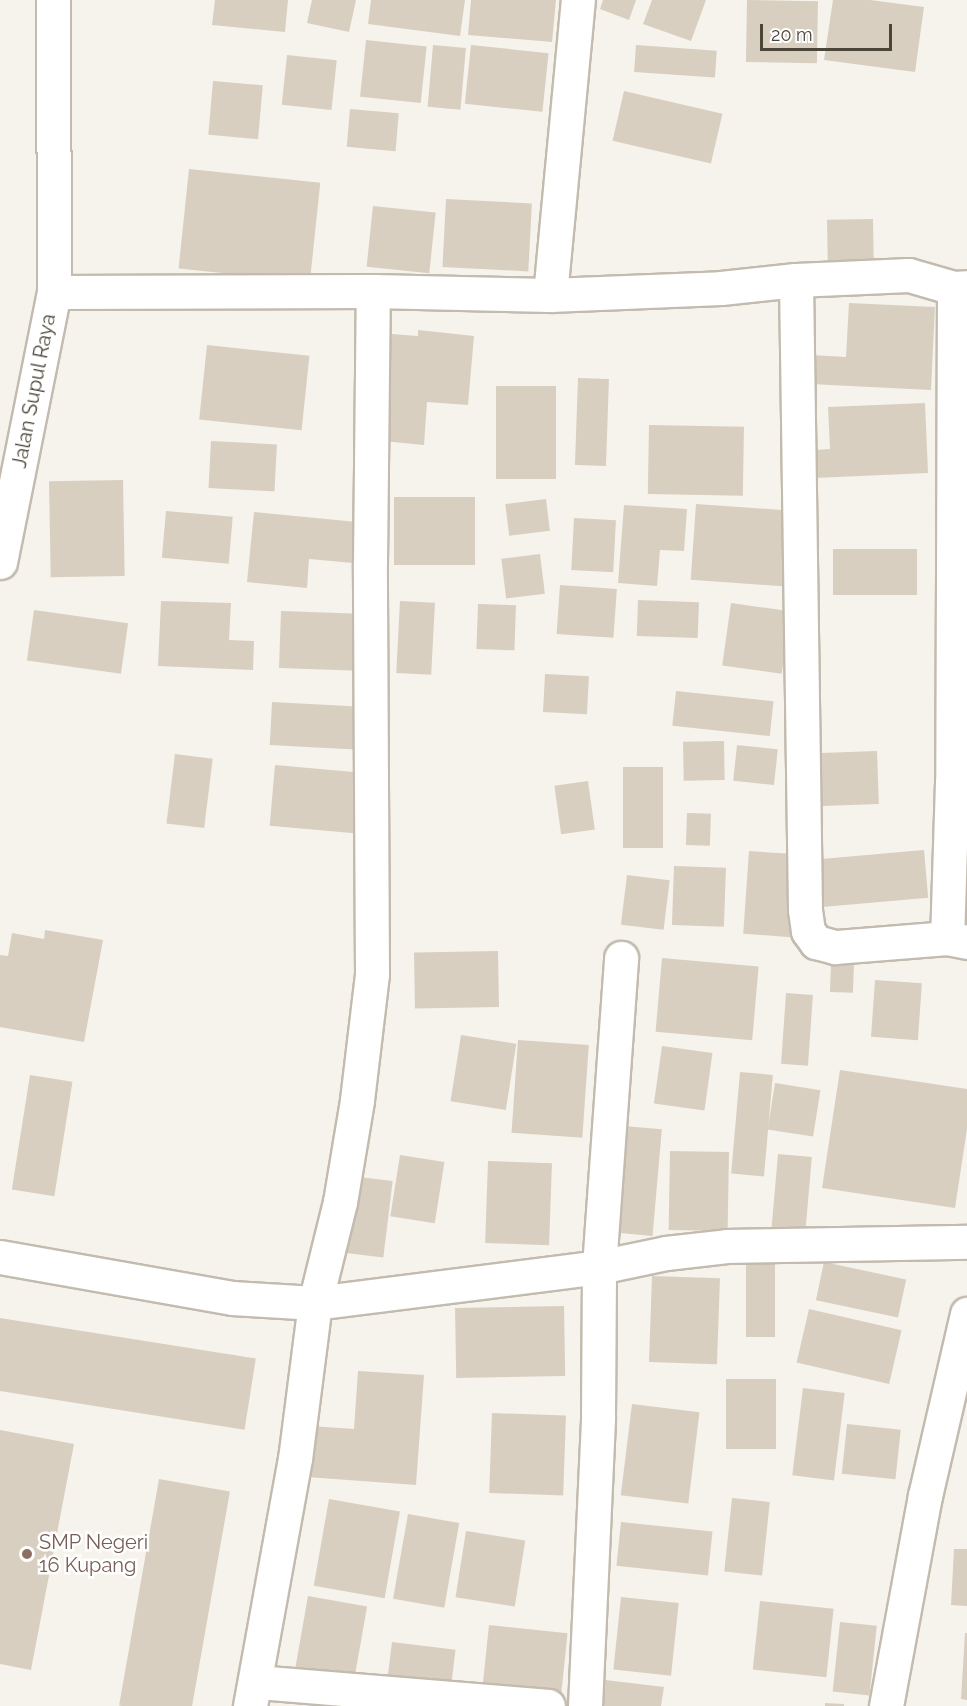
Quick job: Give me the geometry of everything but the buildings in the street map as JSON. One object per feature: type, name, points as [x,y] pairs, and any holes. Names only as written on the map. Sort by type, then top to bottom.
[{"type":"street","name":"Jalan Supul Raya","points":[[0,562],[54,292],[53,0]]},
{"type":"street","points":[[550,296],[578,0]]},
{"type":"street","points":[[54,292],[373,291],[550,296],[721,288],[796,280],[909,275],[961,288],[952,782],[957,940],[835,947],[816,942],[808,931],[805,910],[796,280]]},
{"type":"street","points":[[373,291],[370,551],[372,974],[357,1100],[340,1202],[315,1303],[295,1459],[253,1694],[548,1706]]},
{"type":"street","points":[[585,1706],[598,1416],[599,1267],[621,958]]},
{"type":"street","points":[[0,1257],[232,1298],[315,1303],[599,1267],[666,1253],[727,1246],[967,1242]]},
{"type":"street","points":[[886,1706],[925,1496],[967,1314]]},
{"type":"place","name":"SMP Negeri 16 Kupang","points":[[27,1554]]}]
